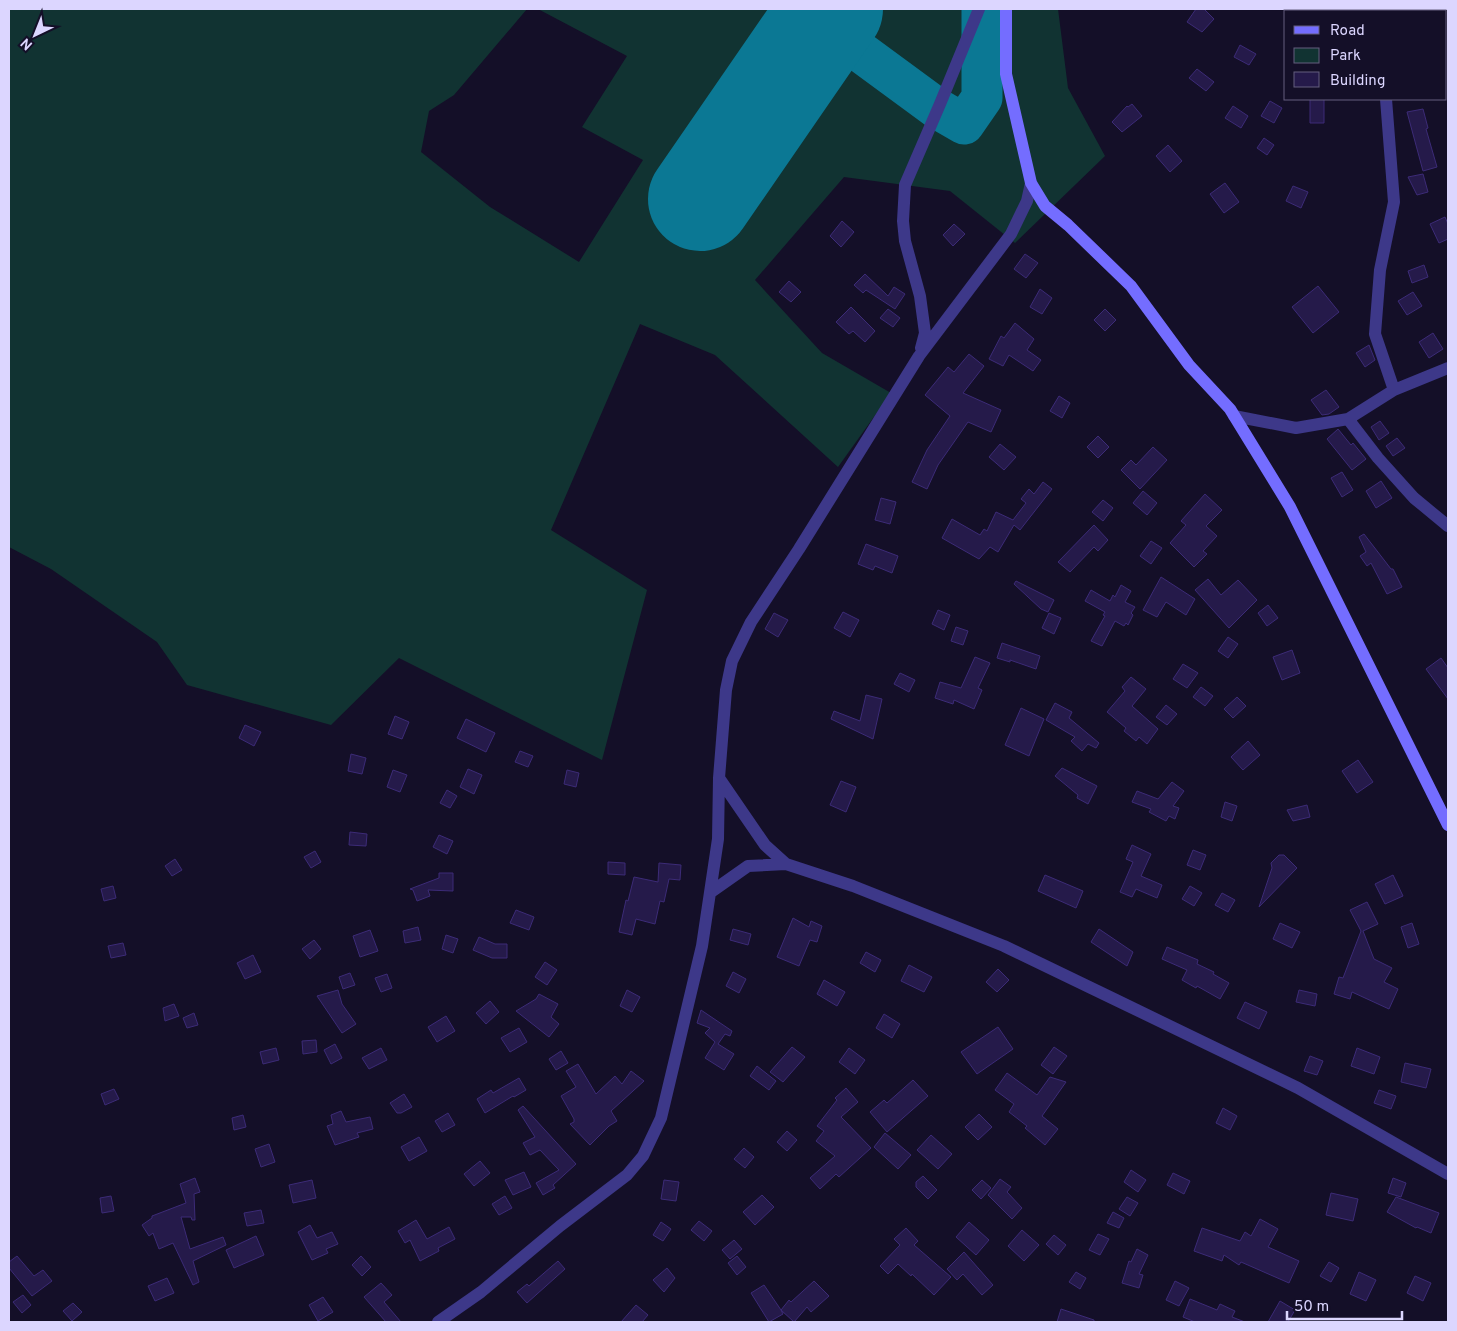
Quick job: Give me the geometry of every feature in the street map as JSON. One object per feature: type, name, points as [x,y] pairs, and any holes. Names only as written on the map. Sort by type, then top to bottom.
[{"type":"main road","points":[[1006,9],[1006,74],[1031,183],[1045,206],[1068,225],[1131,286],[1189,365],[1230,409],[1290,507],[1448,825]]},
{"type":"street","points":[[919,356],[925,333],[920,296],[905,241],[903,220],[905,185],[979,9]]},
{"type":"street","points":[[1386,100],[1394,202],[1380,270],[1375,334],[1394,390]]},
{"type":"street","points":[[438,1322],[481,1292],[560,1226],[627,1175],[643,1156],[661,1118],[702,946],[718,839],[719,778],[726,690],[732,661],[747,630],[919,356],[1011,234],[1027,201],[1031,183]]},
{"type":"street","points":[[1234,416],[1296,428],[1348,419],[1394,390],[1448,368]]},
{"type":"street","points":[[1348,419],[1378,458],[1414,498],[1448,526]]},
{"type":"street","points":[[719,778],[765,845],[786,864]]},
{"type":"street","points":[[710,892],[748,866],[786,864],[853,886],[1004,946],[1298,1088],[1448,1174]]},
{"type":"green space","points":[[9,9],[527,9],[454,95],[429,111],[421,152],[490,207],[579,262],[643,160],[582,127],[627,56],[538,9],[1058,9],[1068,88],[1105,156],[1015,243],[950,191],[844,177],[755,280],[822,353],[891,393],[838,467],[715,355],[640,324],[551,530],[647,590],[602,760],[399,658],[331,725],[187,685],[157,642],[51,569],[9,547]]},
{"type":"building","points":[[1196,9],[1204,9],[1214,19],[1202,32],[1187,22]]},
{"type":"building","points":[[1240,45],[1256,54],[1249,65],[1234,57]]},
{"type":"building","points":[[1197,69],[1214,82],[1206,91],[1189,78]]},
{"type":"building","points":[[1310,100],[1324,100],[1324,123],[1310,123]]},
{"type":"building","points":[[1270,101],[1282,108],[1274,123],[1261,116]]},
{"type":"building","points":[[1132,104],[1142,116],[1122,132],[1112,122],[1127,106]]},
{"type":"building","points":[[1233,106],[1248,116],[1241,128],[1225,118]]},
{"type":"building","points":[[1423,109],[1428,128],[1426,129],[1437,167],[1423,171],[1407,112]]},
{"type":"building","points":[[1264,138],[1274,145],[1267,155],[1257,148]]},
{"type":"building","points":[[1168,145],[1182,161],[1170,172],[1156,156]]},
{"type":"building","points":[[1423,174],[1428,192],[1417,195],[1408,177]]},
{"type":"building","points":[[1225,183],[1239,202],[1224,213],[1210,194]]},
{"type":"building","points":[[1293,186],[1308,192],[1301,208],[1286,201]]},
{"type":"building","points":[[1445,217],[1448,224],[1448,239],[1439,243],[1430,224]]},
{"type":"building","points":[[842,221],[854,232],[841,247],[830,236]]},
{"type":"building","points":[[954,224],[965,234],[953,246],[943,235]]},
{"type":"building","points":[[1025,254],[1038,263],[1026,278],[1014,269]]},
{"type":"building","points":[[1424,265],[1428,277],[1412,283],[1408,271]]},
{"type":"building","points":[[865,274],[888,296],[894,287],[905,294],[895,309],[866,290],[863,293],[854,285]]},
{"type":"building","points":[[789,281],[801,292],[791,302],[779,292]]},
{"type":"building","points":[[1318,286],[1339,312],[1313,333],[1292,307]]},
{"type":"building","points":[[1040,289],[1052,298],[1042,314],[1030,307]]},
{"type":"building","points":[[1413,292],[1422,306],[1407,315],[1398,301]]},
{"type":"building","points":[[851,307],[875,331],[865,342],[853,331],[849,334],[836,322]]},
{"type":"building","points":[[888,309],[900,318],[893,327],[880,318]]},
{"type":"building","points":[[1105,309],[1116,320],[1105,331],[1094,320]]},
{"type":"building","points":[[1015,323],[1034,339],[1027,350],[1041,360],[1033,371],[1009,355],[1003,366],[989,359],[1001,336],[1004,338]]},
{"type":"building","points":[[1433,333],[1443,349],[1429,358],[1419,342]]},
{"type":"building","points":[[1369,345],[1375,360],[1365,367],[1356,353]]},
{"type":"building","points":[[969,354],[984,366],[963,393],[1001,410],[991,432],[968,422],[938,465],[927,489],[912,482],[927,450],[950,416],[925,395],[948,367],[954,372]]},
{"type":"building","points":[[1326,390],[1339,407],[1329,414],[1322,415],[1311,400]]},
{"type":"building","points":[[1059,396],[1070,403],[1062,418],[1050,411]]},
{"type":"building","points":[[1380,421],[1389,433],[1379,440],[1371,427]]},
{"type":"building","points":[[1338,429],[1366,459],[1352,470],[1327,439]]},
{"type":"building","points":[[1098,436],[1109,447],[1098,458],[1087,447]]},
{"type":"building","points":[[1397,438],[1405,448],[1393,456],[1386,446]]},
{"type":"building","points":[[1000,444],[1016,457],[1004,470],[989,457]]},
{"type":"building","points":[[1153,447],[1167,460],[1140,489],[1121,470],[1131,460],[1136,465]]},
{"type":"building","points":[[1342,472],[1353,490],[1342,497],[1331,478]]},
{"type":"building","points":[[1381,481],[1392,498],[1376,508],[1366,491]]},
{"type":"building","points":[[1043,482],[1052,489],[1020,530],[1014,525],[998,552],[990,547],[979,559],[942,538],[952,519],[980,535],[984,529],[987,531],[996,512],[1013,520],[1026,503],[1021,499],[1029,489],[1034,494]]},
{"type":"building","points":[[1143,491],[1157,503],[1147,515],[1133,503]]},
{"type":"building","points":[[1205,494],[1222,510],[1206,526],[1217,536],[1203,551],[1207,554],[1194,567],[1170,543],[1186,525],[1181,521]]},
{"type":"building","points":[[881,498],[896,502],[890,524],[875,520]]},
{"type":"building","points":[[1103,500],[1113,508],[1103,521],[1092,512]]},
{"type":"building","points":[[1094,525],[1108,540],[1098,551],[1094,547],[1070,572],[1058,562]]},
{"type":"building","points":[[1364,534],[1391,569],[1393,569],[1402,587],[1387,594],[1371,563],[1367,566],[1360,556],[1366,552],[1359,537]]},
{"type":"building","points":[[1151,541],[1162,548],[1151,564],[1140,556]]},
{"type":"building","points":[[866,544],[898,556],[892,573],[875,566],[873,570],[858,564]]},
{"type":"building","points":[[1161,577],[1195,599],[1186,615],[1166,602],[1157,617],[1143,610]]},
{"type":"building","points":[[1208,579],[1221,595],[1238,580],[1257,600],[1229,628],[1195,590]]},
{"type":"building","points":[[1016,581],[1054,600],[1048,612],[1041,609],[1014,584]]},
{"type":"building","points":[[1121,585],[1131,591],[1125,602],[1135,607],[1131,613],[1133,615],[1128,625],[1126,623],[1124,626],[1115,621],[1102,646],[1091,641],[1105,616],[1103,615],[1105,612],[1085,601],[1091,590],[1110,601],[1113,595],[1115,597]]},
{"type":"building","points":[[1268,605],[1278,618],[1267,626],[1258,613]]},
{"type":"building","points":[[938,610],[950,615],[944,630],[932,624]]},
{"type":"building","points":[[843,612],[859,620],[850,637],[834,628]]},
{"type":"building","points":[[774,613],[788,620],[778,637],[765,629]]},
{"type":"building","points":[[1049,613],[1061,618],[1054,634],[1042,628]]},
{"type":"building","points":[[956,627],[968,631],[963,645],[951,641]]},
{"type":"building","points":[[1228,637],[1238,644],[1228,658],[1218,651]]},
{"type":"building","points":[[1002,643],[1040,656],[1036,669],[1010,660],[1010,662],[997,658]]},
{"type":"building","points":[[1292,650],[1300,673],[1282,680],[1273,657]]},
{"type":"building","points":[[975,657],[990,663],[978,688],[982,690],[974,709],[954,700],[953,704],[935,698],[940,682],[961,688]]},
{"type":"building","points":[[1441,658],[1448,668],[1448,699],[1426,669]]},
{"type":"building","points":[[1183,664],[1198,673],[1187,688],[1173,679]]},
{"type":"building","points":[[900,673],[915,680],[909,692],[894,684]]},
{"type":"building","points":[[1131,677],[1146,689],[1132,706],[1158,729],[1147,744],[1139,737],[1136,741],[1124,731],[1126,728],[1107,712],[1125,691],[1122,687]]},
{"type":"building","points":[[1201,687],[1213,696],[1205,706],[1193,697]]},
{"type":"building","points":[[866,695],[882,699],[873,739],[831,719],[834,711],[860,721]]},
{"type":"building","points":[[1237,697],[1246,706],[1233,718],[1224,709]]},
{"type":"building","points":[[1055,703],[1072,712],[1069,718],[1099,743],[1096,748],[1088,744],[1082,751],[1071,741],[1075,737],[1046,720]]},
{"type":"building","points":[[1166,705],[1177,714],[1167,725],[1156,717]]},
{"type":"building","points":[[1021,708],[1044,719],[1029,756],[1005,745]]},
{"type":"building","points":[[395,716],[409,722],[402,739],[388,734]]},
{"type":"building","points":[[466,719],[495,733],[486,752],[457,738]]},
{"type":"building","points":[[245,725],[261,732],[254,746],[239,738]]},
{"type":"building","points":[[1248,741],[1260,755],[1243,770],[1231,757]]},
{"type":"building","points":[[520,751],[533,756],[528,767],[515,762]]},
{"type":"building","points":[[351,754],[366,758],[362,774],[348,771]]},
{"type":"building","points":[[1358,760],[1373,782],[1357,793],[1342,771]]},
{"type":"building","points":[[1062,768],[1097,786],[1088,804],[1077,798],[1078,795],[1055,776]]},
{"type":"building","points":[[468,769],[482,775],[474,794],[460,787]]},
{"type":"building","points":[[393,770],[407,775],[400,792],[387,787]]},
{"type":"building","points":[[567,770],[579,773],[576,787],[564,784]]},
{"type":"building","points":[[841,781],[856,787],[846,812],[830,805]]},
{"type":"building","points":[[1172,782],[1184,791],[1173,806],[1179,808],[1175,819],[1169,816],[1166,821],[1149,812],[1151,809],[1132,802],[1137,791],[1158,799]]},
{"type":"building","points":[[447,790],[457,796],[450,808],[440,803]]},
{"type":"building","points":[[1225,802],[1237,806],[1232,821],[1221,817]]},
{"type":"building","points":[[1307,805],[1310,817],[1293,821],[1287,810]]},
{"type":"building","points":[[350,832],[367,834],[366,846],[349,845]]},
{"type":"building","points":[[439,835],[453,841],[447,854],[433,847]]},
{"type":"building","points":[[1132,845],[1151,854],[1141,876],[1162,885],[1157,898],[1136,889],[1132,897],[1120,892],[1133,862],[1126,859]]},
{"type":"building","points":[[1193,850],[1206,855],[1200,870],[1187,865]]},
{"type":"building","points":[[315,851],[321,862],[311,868],[304,857]]},
{"type":"building","points":[[1279,855],[1284,855],[1297,868],[1259,907],[1272,868],[1271,863]]},
{"type":"building","points":[[175,859],[182,870],[172,876],[165,866]]},
{"type":"building","points":[[608,862],[625,863],[625,875],[608,874]]},
{"type":"building","points":[[659,863],[681,865],[680,880],[669,879],[664,902],[660,901],[655,924],[636,919],[632,935],[619,932],[626,900],[628,901],[634,877],[658,882]]},
{"type":"building","points":[[439,873],[453,873],[453,891],[428,890],[430,896],[417,901],[413,890],[410,889],[439,878]]},
{"type":"building","points":[[1045,875],[1083,891],[1076,908],[1038,891]]},
{"type":"building","points":[[1393,875],[1403,896],[1385,904],[1375,884]]},
{"type":"building","points":[[113,886],[116,898],[104,901],[101,889]]},
{"type":"building","points":[[1190,886],[1202,893],[1194,906],[1182,899]]},
{"type":"building","points":[[1222,893],[1235,900],[1228,912],[1215,905]]},
{"type":"building","points":[[1367,902],[1378,924],[1363,931],[1374,959],[1392,968],[1384,982],[1398,989],[1389,1009],[1352,992],[1350,999],[1334,994],[1339,977],[1343,978],[1361,931],[1350,910]]},
{"type":"building","points":[[516,910],[534,917],[529,930],[510,923]]},
{"type":"building","points":[[793,918],[809,927],[811,921],[822,926],[817,942],[810,940],[799,966],[777,957]]},
{"type":"building","points":[[1280,923],[1300,932],[1292,948],[1273,939]]},
{"type":"building","points":[[1412,923],[1419,944],[1408,948],[1401,927]]},
{"type":"building","points":[[418,927],[421,940],[405,943],[403,931]]},
{"type":"building","points":[[733,929],[751,934],[748,945],[730,940]]},
{"type":"building","points":[[1099,929],[1133,952],[1127,966],[1091,942]]},
{"type":"building","points":[[370,930],[378,951],[360,957],[353,936]]},
{"type":"building","points":[[446,935],[458,939],[453,953],[442,949]]},
{"type":"building","points":[[479,937],[495,944],[507,944],[507,958],[492,958],[473,950]]},
{"type":"building","points":[[314,940],[321,949],[310,959],[302,949]]},
{"type":"building","points":[[123,943],[126,955],[111,958],[108,946]]},
{"type":"building","points":[[1167,947],[1198,960],[1197,964],[1214,972],[1213,974],[1229,983],[1220,999],[1182,980],[1187,970],[1162,959]]},
{"type":"building","points":[[866,952],[881,960],[875,972],[860,963]]},
{"type":"building","points":[[253,955],[261,972],[245,979],[237,963]]},
{"type":"building","points":[[545,962],[557,970],[547,985],[535,977]]},
{"type":"building","points":[[909,965],[932,977],[924,992],[901,981]]},
{"type":"building","points":[[998,969],[1009,980],[997,992],[986,982]]},
{"type":"building","points":[[733,972],[746,979],[739,993],[726,986]]},
{"type":"building","points":[[350,973],[355,985],[343,989],[339,977]]},
{"type":"building","points":[[387,974],[392,988],[381,992],[375,978]]},
{"type":"building","points":[[824,980],[845,992],[837,1006],[817,994]]},
{"type":"building","points":[[338,990],[342,1004],[356,1024],[342,1033],[317,996]]},
{"type":"building","points":[[627,990],[640,997],[632,1012],[620,1006]]},
{"type":"building","points":[[1299,990],[1317,994],[1315,1006],[1296,1002]]},
{"type":"building","points":[[539,994],[558,1004],[551,1017],[559,1024],[549,1037],[516,1011],[536,999]]},
{"type":"building","points":[[490,1001],[499,1012],[486,1024],[476,1013]]},
{"type":"building","points":[[1245,1002],[1267,1012],[1259,1029],[1237,1018]]},
{"type":"building","points":[[174,1004],[179,1016],[165,1021],[163,1008]]},
{"type":"building","points":[[701,1010],[732,1031],[730,1036],[725,1034],[718,1044],[734,1054],[724,1070],[705,1058],[715,1042],[705,1033],[710,1028],[697,1023]]},
{"type":"building","points":[[194,1013],[198,1025],[187,1028],[183,1018]]},
{"type":"building","points":[[884,1014],[900,1024],[892,1038],[876,1028]]},
{"type":"building","points":[[446,1016],[455,1031],[437,1042],[428,1027]]},
{"type":"building","points":[[998,1027],[1013,1049],[977,1074],[961,1052]]},
{"type":"building","points":[[519,1028],[527,1042],[510,1052],[501,1038]]},
{"type":"building","points":[[316,1040],[317,1052],[303,1054],[302,1041]]},
{"type":"building","points":[[335,1044],[342,1058],[331,1064],[324,1050]]},
{"type":"building","points":[[792,1047],[805,1057],[783,1082],[770,1072]]},
{"type":"building","points":[[1054,1047],[1067,1056],[1053,1074],[1041,1065]]},
{"type":"building","points":[[276,1048],[279,1060],[263,1064],[260,1052]]},
{"type":"building","points":[[381,1048],[387,1060],[369,1069],[362,1058]]},
{"type":"building","points":[[849,1048],[865,1060],[855,1074],[839,1062]]},
{"type":"building","points":[[1357,1048],[1380,1057],[1374,1074],[1351,1066]]},
{"type":"building","points":[[561,1051],[568,1063],[556,1070],[549,1059]]},
{"type":"building","points":[[1310,1056],[1323,1061],[1317,1075],[1304,1071]]},
{"type":"building","points":[[1405,1063],[1431,1069],[1426,1088],[1401,1082]]},
{"type":"building","points":[[578,1064],[596,1094],[615,1076],[622,1084],[631,1071],[644,1081],[611,1111],[617,1121],[609,1126],[590,1145],[570,1124],[574,1122],[574,1119],[561,1096],[576,1087],[566,1071]]},
{"type":"building","points":[[757,1066],[776,1081],[769,1090],[750,1076]]},
{"type":"building","points":[[1007,1073],[1037,1095],[1050,1077],[1066,1082],[1042,1116],[1058,1129],[1045,1145],[1025,1128],[1027,1126],[1009,1112],[1014,1104],[995,1090]]},
{"type":"building","points":[[519,1078],[526,1090],[485,1113],[477,1099],[491,1090],[493,1093]]},
{"type":"building","points":[[913,1080],[928,1096],[887,1132],[870,1112],[884,1100],[887,1103]]},
{"type":"building","points":[[846,1088],[858,1102],[841,1117],[871,1148],[839,1177],[836,1174],[820,1189],[810,1178],[835,1156],[816,1141],[824,1131],[817,1126],[837,1100],[835,1098]]},
{"type":"building","points":[[114,1089],[119,1099],[105,1105],[101,1094]]},
{"type":"building","points":[[1379,1090],[1396,1096],[1391,1109],[1374,1103]]},
{"type":"building","points":[[404,1094],[412,1107],[397,1113],[390,1103]]},
{"type":"building","points":[[523,1106],[576,1164],[553,1185],[555,1188],[543,1195],[536,1183],[559,1170],[540,1150],[530,1155],[523,1143],[535,1137],[518,1110]]},
{"type":"building","points":[[1223,1108],[1237,1116],[1230,1130],[1216,1123]]},
{"type":"building","points":[[341,1111],[346,1122],[370,1117],[373,1129],[357,1133],[359,1137],[335,1145],[327,1126],[333,1124],[331,1115]]},
{"type":"building","points":[[448,1113],[455,1125],[442,1132],[435,1121]]},
{"type":"building","points":[[979,1114],[992,1127],[978,1140],[965,1127]]},
{"type":"building","points":[[243,1115],[246,1127],[234,1130],[232,1118]]},
{"type":"building","points":[[787,1131],[797,1140],[787,1151],[777,1142]]},
{"type":"building","points":[[885,1133],[911,1155],[898,1169],[874,1147]]},
{"type":"building","points":[[931,1135],[952,1154],[938,1169],[917,1150]]},
{"type":"building","points":[[419,1137],[427,1151],[409,1161],[401,1147]]},
{"type":"building","points":[[269,1144],[275,1162],[261,1167],[255,1149]]},
{"type":"building","points":[[744,1148],[754,1157],[745,1168],[734,1159]]},
{"type":"building","points":[[480,1161],[490,1173],[474,1186],[464,1174]]},
{"type":"building","points":[[1131,1170],[1146,1180],[1138,1192],[1124,1182]]},
{"type":"building","points":[[524,1172],[531,1187],[513,1195],[505,1180]]},
{"type":"building","points":[[1173,1173],[1190,1181],[1184,1194],[1167,1185]]},
{"type":"building","points":[[923,1176],[937,1190],[928,1199],[916,1187],[916,1182]]},
{"type":"building","points":[[195,1178],[200,1192],[194,1194],[195,1220],[192,1220],[191,1217],[181,1217],[190,1249],[223,1237],[226,1245],[193,1261],[199,1282],[193,1285],[173,1243],[159,1249],[153,1233],[149,1236],[142,1225],[152,1216],[186,1203],[180,1184]]},
{"type":"building","points":[[1393,1178],[1406,1183],[1401,1197],[1388,1193]]},
{"type":"building","points":[[1000,1179],[1011,1187],[1007,1192],[1022,1208],[1012,1219],[988,1195]]},
{"type":"building","points":[[312,1180],[316,1198],[293,1203],[289,1185]]},
{"type":"building","points":[[664,1180],[679,1182],[676,1201],[661,1199]]},
{"type":"building","points":[[982,1180],[991,1188],[981,1199],[972,1190]]},
{"type":"building","points":[[1331,1193],[1358,1199],[1353,1221],[1326,1215]]},
{"type":"building","points":[[762,1195],[774,1207],[755,1225],[743,1212]]},
{"type":"building","points":[[111,1196],[114,1211],[102,1213],[100,1198]]},
{"type":"building","points":[[505,1196],[512,1208],[499,1215],[492,1204]]},
{"type":"building","points":[[1127,1197],[1138,1203],[1130,1216],[1119,1209]]},
{"type":"building","points":[[1396,1197],[1439,1213],[1431,1233],[1416,1228],[1387,1212]]},
{"type":"building","points":[[261,1210],[264,1223],[247,1226],[244,1213]]},
{"type":"building","points":[[1113,1212],[1124,1218],[1119,1228],[1107,1223]]},
{"type":"building","points":[[1260,1219],[1278,1229],[1268,1247],[1299,1261],[1289,1283],[1241,1262],[1239,1265],[1224,1255],[1222,1261],[1194,1251],[1202,1228],[1240,1241],[1245,1232],[1251,1236]]},
{"type":"building","points":[[416,1220],[427,1239],[449,1227],[455,1239],[438,1248],[439,1251],[420,1261],[410,1240],[405,1243],[398,1231]]},
{"type":"building","points":[[699,1221],[712,1231],[704,1241],[691,1230]]},
{"type":"building","points":[[661,1222],[671,1229],[663,1241],[653,1235]]},
{"type":"building","points":[[969,1222],[989,1240],[976,1255],[956,1237]]},
{"type":"building","points":[[310,1225],[317,1238],[332,1232],[338,1244],[326,1249],[328,1253],[312,1260],[298,1232]]},
{"type":"building","points":[[906,1228],[918,1241],[914,1245],[951,1277],[934,1295],[912,1274],[911,1276],[898,1264],[888,1274],[880,1266],[900,1245],[894,1239]]},
{"type":"building","points":[[1022,1230],[1039,1245],[1024,1261],[1008,1246]]},
{"type":"building","points":[[1098,1234],[1109,1239],[1100,1255],[1089,1250]]},
{"type":"building","points":[[1054,1235],[1066,1245],[1058,1255],[1046,1244]]},
{"type":"building","points":[[256,1236],[264,1255],[234,1268],[226,1250]]},
{"type":"building","points":[[734,1240],[742,1249],[730,1259],[722,1250]]},
{"type":"building","points":[[1137,1249],[1148,1255],[1139,1274],[1143,1275],[1139,1288],[1122,1283],[1129,1261],[1131,1262]]},
{"type":"building","points":[[964,1252],[993,1285],[982,1295],[963,1274],[957,1280],[947,1269]]},
{"type":"building","points":[[17,1256],[34,1276],[43,1270],[52,1281],[32,1296],[9,1268],[9,1262]]},
{"type":"building","points":[[361,1256],[371,1267],[362,1276],[352,1265]]},
{"type":"building","points":[[737,1256],[746,1267],[737,1275],[728,1263]]},
{"type":"building","points":[[558,1261],[565,1269],[527,1303],[517,1292],[527,1284],[529,1286]]},
{"type":"building","points":[[1329,1262],[1339,1268],[1331,1282],[1320,1276]]},
{"type":"building","points":[[667,1268],[675,1278],[664,1292],[653,1280]]},
{"type":"building","points":[[1076,1272],[1086,1278],[1080,1289],[1069,1282]]},
{"type":"building","points":[[1359,1272],[1376,1280],[1366,1301],[1350,1294]]},
{"type":"building","points":[[1415,1276],[1431,1283],[1423,1301],[1407,1293]]},
{"type":"building","points":[[167,1278],[174,1293],[155,1301],[148,1286]]},
{"type":"building","points":[[814,1281],[829,1296],[811,1312],[807,1307],[794,1322],[781,1310],[789,1300],[791,1302]]},
{"type":"building","points":[[1175,1281],[1189,1288],[1179,1306],[1166,1300]]},
{"type":"building","points":[[381,1283],[392,1295],[384,1302],[401,1322],[386,1322],[364,1297]]},
{"type":"building","points":[[764,1285],[783,1314],[769,1322],[751,1293]]},
{"type":"building","points":[[23,1295],[31,1305],[22,1313],[13,1302]]},
{"type":"building","points":[[323,1297],[333,1312],[318,1321],[309,1305]]},
{"type":"building","points":[[1190,1299],[1217,1310],[1220,1304],[1235,1311],[1232,1317],[1245,1322],[1195,1322],[1183,1317]]},
{"type":"building","points":[[1280,1301],[1295,1310],[1288,1322],[1268,1322]]},
{"type":"building","points":[[73,1303],[82,1312],[72,1321],[63,1311]]},
{"type":"building","points":[[636,1305],[648,1315],[642,1322],[621,1322]]},
{"type":"building","points":[[1061,1309],[1094,1320],[1094,1322],[1057,1322]]},
{"type":"taxiway","points":[[821,23],[938,109],[964,124],[982,98],[982,9]]},
{"type":"runway","points":[[700,199],[831,9]]}]
